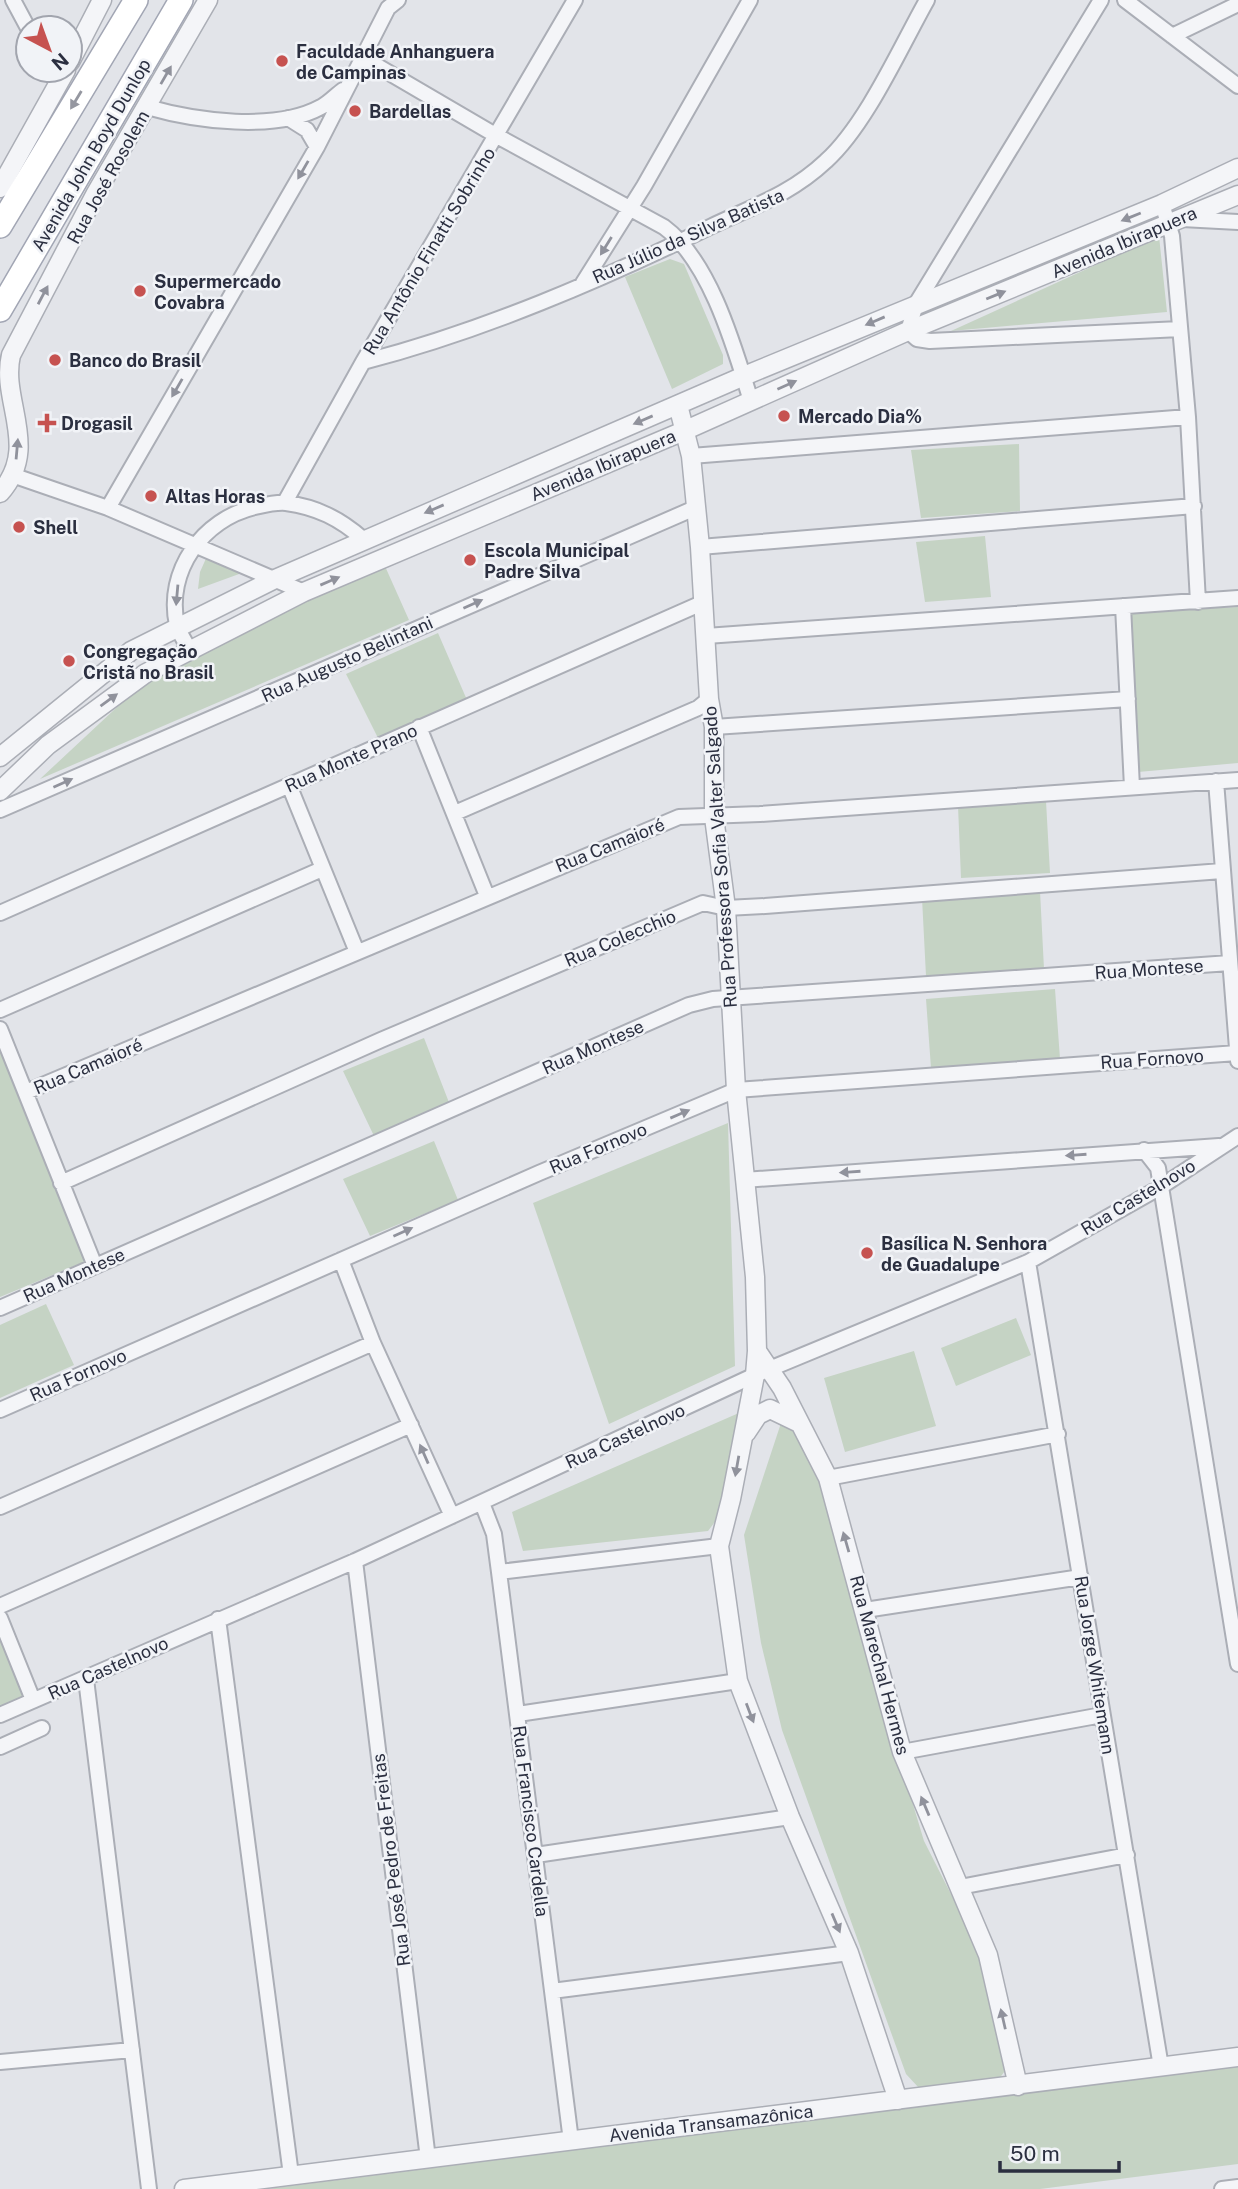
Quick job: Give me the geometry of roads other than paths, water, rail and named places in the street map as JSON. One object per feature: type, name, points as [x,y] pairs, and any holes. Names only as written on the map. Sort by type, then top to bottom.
[{"type":"main road","points":[[0,226],[136,0]]},
{"type":"main road","name":"Avenida John Boyd Dunlop","points":[[0,310],[181,0]]},
{"type":"street","points":[[84,36],[103,0]]},
{"type":"street","name":"Rua José Rosolem","points":[[12,475],[18,432],[7,374],[11,355],[96,193],[208,0]]},
{"type":"street","name":"Rua Antônio Finatti Sobrinho","points":[[285,502],[363,362],[575,0]]},
{"type":"street","points":[[583,283],[630,209],[750,0]]},
{"type":"street","name":"Rua Júlio da Silva Batista","points":[[363,362],[421,347],[583,283],[684,241],[786,193],[828,160],[860,119],[927,0]]},
{"type":"street","points":[[1101,0],[916,304],[908,331],[917,339],[930,341],[1180,329]]},
{"type":"street","points":[[1125,0],[1238,86]]},
{"type":"street","points":[[108,508],[317,147],[391,3]]},
{"type":"street","points":[[1172,36],[1238,4]]},
{"type":"street","points":[[362,57],[497,136],[664,227],[684,241],[703,270],[751,401]]},
{"type":"street","points":[[0,188],[53,84]]},
{"type":"street","points":[[147,107],[195,118],[288,118],[322,107],[346,88]]},
{"type":"street","points":[[288,118],[307,130],[317,147]]},
{"type":"street","name":"Avenida Ibirapuera","points":[[0,757],[131,651],[177,625],[363,539],[744,376],[1162,204],[1238,168]]},
{"type":"street","name":"Avenida Ibirapuera","points":[[0,791],[48,745],[146,673],[304,592],[686,430],[908,331],[1238,195]]},
{"type":"street","points":[[1162,204],[1175,221],[1172,236],[1188,417],[1198,602]]},
{"type":"street","points":[[1175,221],[1238,222]]},
{"type":"street","name":"Rua Professora Sofia Valter Salgado","points":[[678,405],[691,457],[700,547],[709,699],[714,727],[714,817],[726,908],[736,1090],[755,1277],[757,1351],[763,1372]]},
{"type":"street","points":[[691,457],[1188,417]]},
{"type":"street","points":[[0,494],[12,475],[108,508],[304,592]]},
{"type":"street","points":[[189,649],[177,625],[175,596],[181,568],[213,526],[229,516],[285,502],[341,520],[363,539]]},
{"type":"street","points":[[700,547],[1194,506]]},
{"type":"street","name":"Rua Augusto Belintani","points":[[0,810],[695,508]]},
{"type":"street","points":[[706,636],[1238,598]]},
{"type":"street","name":"Rua Monte Prano","points":[[0,913],[702,603]]},
{"type":"street","points":[[1123,606],[1132,787]]},
{"type":"street","points":[[455,813],[698,708],[709,699]]},
{"type":"street","points":[[714,727],[1128,699]]},
{"type":"street","points":[[419,727],[488,895]]},
{"type":"street","name":"Rua Camaioré","points":[[26,1092],[488,895],[679,817],[714,817],[1238,780]]},
{"type":"street","points":[[1216,781],[1238,1057]]},
{"type":"street","points":[[289,785],[357,952]]},
{"type":"street","points":[[0,1010],[322,869]]},
{"type":"street","name":"Rua Colecchio","points":[[61,1182],[703,903],[726,908],[1222,871]]},
{"type":"street","name":"Rua Montese","points":[[0,1308],[689,1004],[713,999],[730,1000],[1230,963]]},
{"type":"street","points":[[0,1029],[95,1266]]},
{"type":"street","name":"Rua Fornovo","points":[[0,1410],[736,1090],[1238,1057]]},
{"type":"street","name":"Rua Castelnovo","points":[[0,1715],[355,1561],[763,1372],[1028,1262],[1159,1188],[1238,1136]]},
{"type":"street","points":[[744,1180],[1221,1146]]},
{"type":"street","points":[[1144,1150],[1158,1168],[1159,1188],[1238,1664]]},
{"type":"street","points":[[341,1260],[373,1343],[452,1516]]},
{"type":"street","name":"Rua Jorge Whitemann","points":[[1028,1262],[1161,2067]]},
{"type":"street","points":[[0,1507],[373,1343]]},
{"type":"street","points":[[763,1372],[742,1439],[719,1546],[738,1681],[790,1817],[849,1953],[898,2100]]},
{"type":"street","name":"Rua Marechal Hermes","points":[[763,1372],[799,1423],[828,1478],[902,1752],[988,1955],[1018,2086]]},
{"type":"street","points":[[742,1439],[758,1415],[770,1409],[799,1423]]},
{"type":"street","points":[[0,1606],[411,1425]]},
{"type":"street","points":[[828,1478],[1058,1434]]},
{"type":"street","name":"Rua Francisco Cardella","points":[[482,1503],[494,1534],[571,2141]]},
{"type":"street","points":[[499,1572],[719,1546]]},
{"type":"street","name":"Rua José Pedro de Freitas","points":[[355,1561],[428,2159]]},
{"type":"street","points":[[865,1610],[1082,1577]]},
{"type":"street","points":[[0,1618],[33,1700]]},
{"type":"street","points":[[218,1619],[291,2175]]},
{"type":"street","points":[[86,1679],[149,2189]]},
{"type":"street","points":[[518,1714],[738,1681]]},
{"type":"street","points":[[902,1752],[1102,1714]]},
{"type":"street","points":[[0,1746],[42,1728]]},
{"type":"street","points":[[536,1855],[790,1817]]},
{"type":"street","points":[[960,1887],[1127,1855]]},
{"type":"street","points":[[552,1991],[849,1953]]},
{"type":"street","points":[[0,2062],[132,2050]]},
{"type":"street","name":"Avenida Transamazônica","points":[[184,2189],[1238,2057]]},
{"type":"street","points":[[1222,2189],[1238,2187]]},
{"type":"place","name":"Faculdade Anhanguera de Campinas","points":[[282,61]]},
{"type":"place","name":"Bardellas","points":[[355,111]]},
{"type":"place","name":"Supermercado Covabra","points":[[140,291]]},
{"type":"place","name":"Banco do Brasil","points":[[55,360]]},
{"type":"place","name":"Mercado Dia%","points":[[784,416]]},
{"type":"place","name":"Drogasil","points":[[47,423]]},
{"type":"place","name":"Altas Horas","points":[[151,496]]},
{"type":"place","name":"Shell","points":[[19,527]]},
{"type":"place","name":"Escola Municipal Padre Silva","points":[[470,560]]},
{"type":"place","name":"Congregação Cristã no Brasil","points":[[69,661]]},
{"type":"place","name":"Basílica N. Senhora de Guadalupe","points":[[867,1253]]}]
